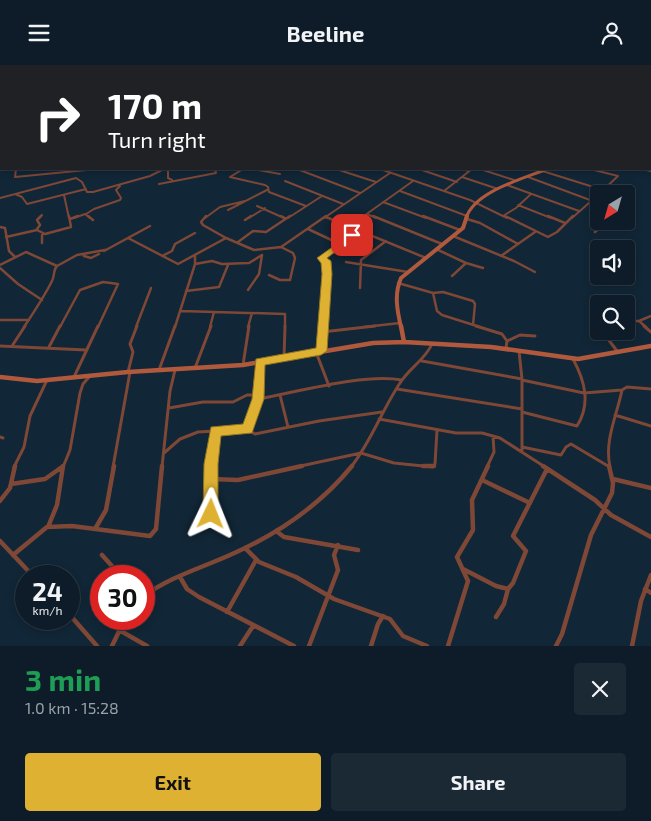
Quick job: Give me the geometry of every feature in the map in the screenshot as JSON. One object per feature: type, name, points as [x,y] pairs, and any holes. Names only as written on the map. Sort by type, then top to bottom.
[{"type":"street","points":[[16,170],[15,177],[82,170]]},
{"type":"street","points":[[0,198],[67,180],[79,179],[91,193],[150,176],[158,170]]},
{"type":"street","points":[[168,170],[168,178],[172,180]]},
{"type":"street","points":[[159,183],[216,173],[215,170]]},
{"type":"street","points":[[241,170],[230,177],[265,185],[268,187],[269,192],[306,206]]},
{"type":"street","points":[[258,170],[280,174]]},
{"type":"street","points":[[300,170],[361,194]]},
{"type":"street","points":[[339,170],[376,183]]},
{"type":"street","points":[[382,170],[475,202],[545,236],[552,236],[590,200],[528,177]]},
{"type":"street","points":[[422,170],[457,182]]},
{"type":"street","points":[[465,170],[469,171]]},
{"type":"street","points":[[483,170],[518,181]]},
{"type":"street","points":[[404,342],[397,293],[398,283],[465,225],[469,209],[475,202],[498,189],[545,170],[590,186]]},
{"type":"street","points":[[594,170],[618,176],[608,185]]},
{"type":"street","points":[[67,171],[67,180]]},
{"type":"street","points":[[444,191],[469,171]]},
{"type":"street","points":[[245,201],[219,206],[201,222],[226,238],[254,250],[281,247],[390,173]]},
{"type":"street","points":[[462,177],[498,189]]},
{"type":"street","points":[[285,181],[344,204]]},
{"type":"street","points":[[350,227],[413,181]]},
{"type":"street","points":[[70,219],[120,200],[121,197],[117,194],[116,190],[119,185]]},
{"type":"street","points":[[507,185],[579,211]]},
{"type":"street","points":[[14,194],[22,197],[27,204],[86,189]]},
{"type":"street","points":[[228,210],[268,189]]},
{"type":"street","points":[[399,191],[467,217],[518,244]]},
{"type":"street","points":[[503,216],[532,194]]},
{"type":"street","points":[[42,234],[70,228],[70,219],[65,206],[64,195]]},
{"type":"street","points":[[238,242],[253,231],[264,233],[322,196]]},
{"type":"street","points":[[384,202],[460,230]]},
{"type":"street","points":[[522,202],[526,207]]},
{"type":"street","points":[[518,205],[565,223]]},
{"type":"street","points":[[257,206],[286,219]]},
{"type":"street","points":[[245,220],[264,208]]},
{"type":"street","points":[[86,214],[93,220]]},
{"type":"street","points":[[6,237],[37,230],[40,226],[37,220],[42,215]]},
{"type":"street","points":[[366,215],[442,244]]},
{"type":"street","points":[[326,217],[426,258]]},
{"type":"street","points":[[12,346],[42,300],[55,276],[54,269],[57,266],[73,257],[105,250],[150,226]]},
{"type":"street","points":[[0,227],[4,228],[9,253],[15,257]]},
{"type":"street","points":[[308,229],[340,244]]},
{"type":"street","points":[[37,230],[42,234]]},
{"type":"street","points":[[329,385],[319,352],[327,274],[326,261],[321,258],[359,230]]},
{"type":"street","points":[[501,255],[535,232]]},
{"type":"street","points":[[162,256],[172,251],[174,244],[195,233]]},
{"type":"street","points":[[42,234],[42,243]]},
{"type":"street","points":[[452,236],[501,255],[535,272]]},
{"type":"street","points":[[128,238],[178,264],[226,238]]},
{"type":"street","points":[[360,288],[361,264],[366,255],[386,241]]},
{"type":"street","points":[[269,275],[280,280],[290,280],[295,255],[281,247]]},
{"type":"street","points":[[248,290],[259,273],[264,249]]},
{"type":"street","points":[[436,249],[466,263],[483,268]]},
{"type":"street","points":[[42,300],[18,284],[0,266],[15,257],[29,253],[57,266]]},
{"type":"street","points":[[195,264],[214,261],[218,264],[228,265],[251,263],[262,255]]},
{"type":"street","points":[[159,370],[181,311],[185,291],[195,264],[195,256]]},
{"type":"street","points":[[346,263],[409,272]]},
{"type":"street","points":[[452,277],[466,263]]},
{"type":"street","points":[[185,291],[220,287],[228,265]]},
{"type":"street","points":[[49,347],[80,290],[103,281],[118,283],[86,350],[77,377]]},
{"type":"street","points":[[398,283],[433,293],[443,292],[473,301],[475,304],[473,325]]},
{"type":"street","points":[[95,529],[106,510],[133,352],[130,344],[151,288]]},
{"type":"street","points":[[433,293],[439,313],[502,334],[507,341],[506,348]]},
{"type":"street","points":[[181,311],[282,313],[287,316],[284,358]]},
{"type":"street","points":[[195,368],[212,323],[214,312]]},
{"type":"street","points":[[243,365],[247,333],[252,313]]},
{"type":"street","points":[[635,321],[651,316]]},
{"type":"street","points":[[0,320],[29,320]]},
{"type":"street","points":[[639,321],[651,332]]},
{"type":"street","points":[[322,332],[401,323]]},
{"type":"street","points":[[507,341],[520,335],[535,336]]},
{"type":"street","points":[[609,340],[618,351]]},
{"type":"street","points":[[0,377],[27,381],[243,365],[363,343],[404,342],[506,348],[573,359],[651,346]]},
{"type":"street","points":[[155,588],[245,548],[292,522],[312,506],[348,471],[362,453],[378,419],[402,380],[412,367],[422,361],[432,343]]},
{"type":"street","points":[[0,346],[86,350]]},
{"type":"street","points":[[519,350],[522,379],[522,453]]},
{"type":"street","points":[[397,389],[522,410],[577,426],[581,421],[587,401],[580,371],[573,359]]},
{"type":"street","points":[[422,361],[522,379],[584,393],[622,392]]},
{"type":"street","points":[[248,429],[258,397],[260,362]]},
{"type":"street","points":[[48,527],[62,526],[150,536],[153,534],[156,529],[170,391],[175,370]]},
{"type":"street","points":[[13,555],[48,527],[57,505],[63,467],[70,451],[83,384],[90,376]]},
{"type":"street","points":[[77,377],[83,384]]},
{"type":"street","points":[[169,408],[203,402],[233,402],[247,395],[258,397],[280,395],[377,378],[402,380]]},
{"type":"street","points":[[0,501],[8,492],[14,467],[24,447],[30,416],[47,380]]},
{"type":"street","points":[[556,646],[562,634],[591,535],[612,493],[609,441],[622,392],[627,387],[651,389]]},
{"type":"street","points":[[280,395],[288,427]]},
{"type":"street","points":[[248,429],[249,432],[255,434],[360,414],[382,412]]},
{"type":"street","points":[[615,415],[651,426]]},
{"type":"street","points":[[378,419],[456,433],[482,433],[494,436],[509,443],[595,500],[619,520],[651,537]]},
{"type":"street","points":[[164,454],[184,437],[215,431],[248,429]]},
{"type":"street","points":[[212,479],[238,479],[362,453],[394,463],[433,467],[436,464],[437,430]]},
{"type":"street","points":[[211,514],[215,431]]},
{"type":"street","points":[[448,646],[468,581],[467,575],[457,557],[473,530],[472,500],[494,453],[494,436]]},
{"type":"street","points":[[522,447],[561,455],[566,447],[571,444],[609,466]]},
{"type":"street","points":[[11,484],[44,481],[50,479],[63,467]]},
{"type":"street","points":[[496,617],[504,604],[508,589],[513,583],[525,556],[526,551],[524,547],[514,535],[547,469]]},
{"type":"street","points":[[612,479],[651,488]]},
{"type":"street","points":[[482,480],[530,503]]},
{"type":"street","points":[[276,531],[284,537],[358,550]]},
{"type":"street","points":[[0,541],[23,565]]},
{"type":"street","points":[[309,646],[338,570],[334,555],[338,545]]},
{"type":"street","points":[[245,548],[256,559],[304,581],[328,596],[383,616],[394,623],[396,629],[405,637],[427,646]]},
{"type":"street","points":[[102,555],[111,565]]},
{"type":"street","points":[[226,612],[256,559]]},
{"type":"street","points":[[462,568],[508,589]]},
{"type":"street","points":[[632,646],[637,615],[651,575]]},
{"type":"street","points":[[180,577],[187,589],[226,612],[294,646]]},
{"type":"street","points":[[645,589],[651,593]]},
{"type":"street","points":[[371,646],[378,624],[383,616]]},
{"type":"street","points":[[240,646],[253,625]]},
{"type":"street","points":[[80,627],[96,646]]},
{"type":"street","points":[[112,646],[118,630],[146,646]]},
{"type":"route","points":[[211,514],[211,464],[215,431],[248,429],[258,399],[260,362],[321,351],[327,274],[326,261],[321,258],[352,235]]}]
